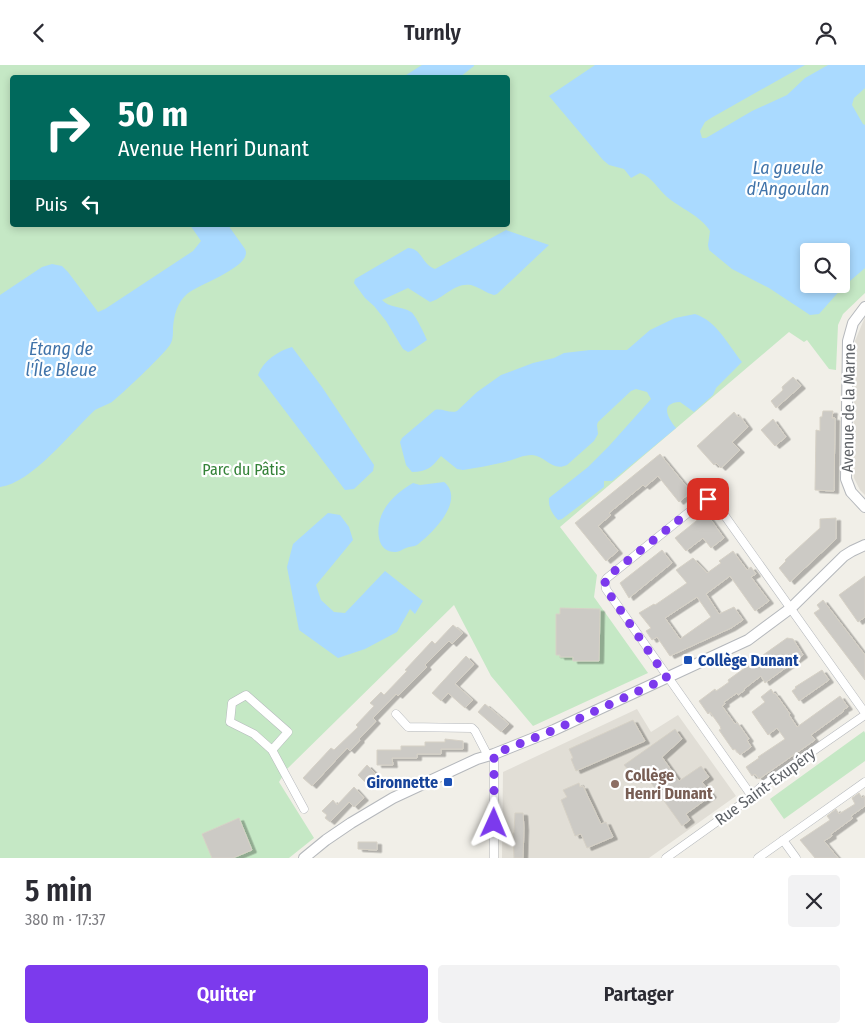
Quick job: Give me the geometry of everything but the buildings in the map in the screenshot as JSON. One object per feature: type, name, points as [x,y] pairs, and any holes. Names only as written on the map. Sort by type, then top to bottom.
[{"type":"street","name":"Avenue de la Marne","points":[[865,307],[852,323],[848,341],[846,479],[851,492],[865,507]]},
{"type":"street","points":[[750,795],[606,589],[605,581],[607,577],[704,500],[712,499],[715,502],[865,714]]},
{"type":"street","points":[[304,858],[326,840],[373,809],[424,783],[477,759],[554,730],[748,640],[791,608],[844,556],[865,545]]},
{"type":"street","points":[[272,750],[288,733],[246,695],[232,703],[230,722],[254,734],[272,750],[304,809]]},
{"type":"street","points":[[396,714],[408,727],[472,728],[475,731],[491,755],[494,858]]},
{"type":"street","name":"Rue Saint-Exupéry","points":[[666,858],[743,803],[750,795],[865,714]]},
{"type":"street","points":[[758,858],[865,781]]},
{"type":"street","points":[[783,840],[796,858]]},
{"type":"shaded area","points":[[865,317],[865,495],[854,478],[853,456],[855,341]]},
{"type":"shaded area","name":"Collège Henri Dunant","points":[[637,709],[651,732],[678,715],[736,796],[649,858],[502,858],[503,772]]},
{"type":"green space","name":"Parc du Pâtis","points":[[0,65],[865,65],[865,293],[843,314],[838,325],[836,370],[829,369],[807,340],[804,342],[789,332],[560,527],[597,575],[594,597],[648,673],[533,726],[491,676],[454,605],[287,769],[279,782],[314,838],[289,858],[0,858]]},
{"type":"green space","points":[[864,731],[865,761],[784,819],[770,799]]},
{"type":"water","points":[[422,65],[474,65],[463,75],[406,75]]},
{"type":"water","name":"La gueule d'Angoulan","points":[[595,65],[805,65],[705,122],[700,131],[702,138],[706,138],[752,111],[787,95],[805,78],[828,65],[865,65],[865,88],[854,98],[852,105],[865,125],[865,268],[850,281],[850,243],[800,243],[800,293],[838,293],[819,314],[810,315],[769,288],[732,269],[709,250],[710,231],[706,226],[667,197],[651,180],[640,173],[631,178],[624,169],[609,165],[549,96]]},
{"type":"water","name":"Étang de l'Île Bleue","points":[[191,227],[229,227],[245,249],[246,255],[234,268],[187,294],[178,305],[173,323],[173,338],[168,348],[133,383],[112,402],[95,410],[38,467],[12,483],[0,487],[0,295],[42,267],[52,264],[62,266],[68,272],[98,312],[193,251],[201,241]]},
{"type":"water","points":[[506,230],[549,245],[497,294],[494,295],[474,286],[465,285],[455,288],[430,302],[408,288],[382,300],[385,303],[411,312],[417,320],[427,340],[411,351],[408,352],[403,349],[386,321],[354,283],[355,279],[408,248],[416,251],[427,264],[435,269]]},
{"type":"water","points":[[695,314],[710,322],[722,334],[742,362],[716,388],[713,395],[694,412],[680,402],[669,405],[667,408],[668,416],[676,428],[612,481],[604,481],[604,487],[562,519],[558,520],[552,513],[549,498],[588,467],[609,446],[651,399],[647,392],[636,389],[631,391],[598,422],[598,434],[594,441],[567,465],[562,467],[557,467],[532,455],[463,470],[457,469],[441,456],[432,466],[422,471],[412,472],[406,465],[400,442],[402,438],[435,410],[457,411],[477,392],[501,375],[564,353],[590,350],[627,350],[650,330],[675,318]]},
{"type":"water","points":[[292,347],[322,387],[374,465],[373,471],[354,489],[345,490],[258,375],[263,365],[272,357]]},
{"type":"water","points":[[444,482],[450,489],[451,498],[449,507],[438,525],[416,546],[407,547],[397,552],[386,550],[380,542],[378,528],[383,511],[387,505],[413,483],[420,485]]},
{"type":"water","points":[[328,513],[340,515],[349,527],[353,540],[316,585],[321,600],[334,612],[345,613],[385,571],[423,601],[415,614],[410,609],[397,632],[365,649],[338,658],[299,630],[287,567],[293,544]]},
{"type":"place","name":"Collège Dunant","points":[[688,660]]},
{"type":"place","name":"Gironnette","points":[[448,782]]},
{"type":"place","name":"Collège Henri Dunant","points":[[615,784]]},
{"type":"route","points":[[494,823],[494,754],[554,730],[667,678],[606,589],[605,581],[607,577],[704,500],[708,499]]}]
